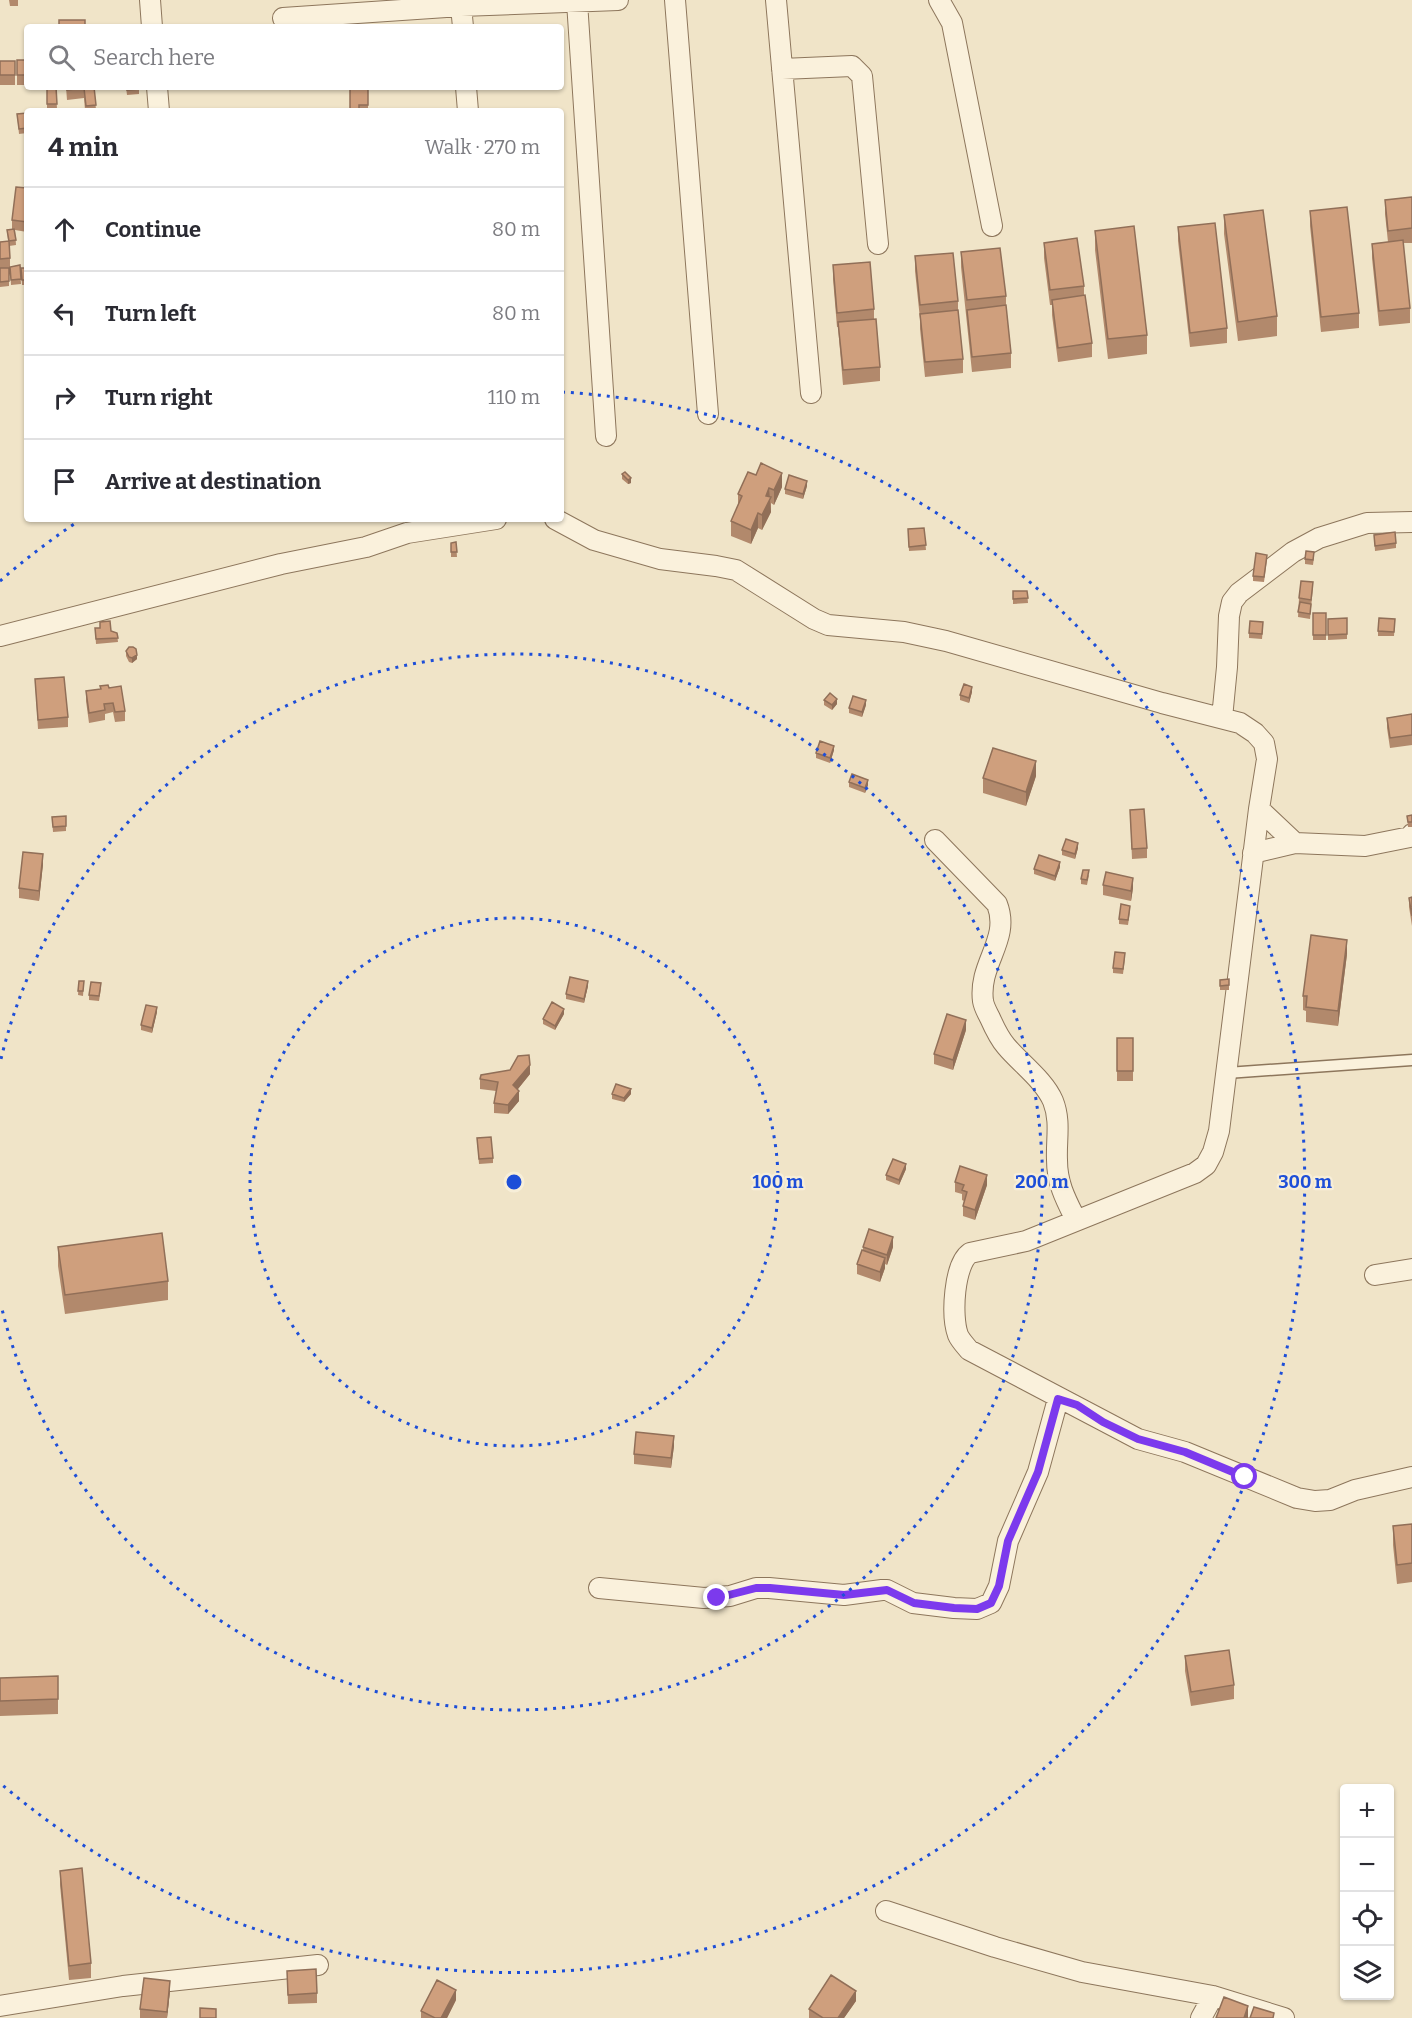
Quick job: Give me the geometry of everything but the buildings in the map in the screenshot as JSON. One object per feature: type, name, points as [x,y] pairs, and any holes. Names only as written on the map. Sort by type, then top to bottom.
[{"type":"street","points":[[150,0],[152,24]]},
{"type":"street","points":[[283,18],[461,6],[618,0]]},
{"type":"street","points":[[675,0],[708,414]]},
{"type":"street","points":[[776,0],[811,393]]},
{"type":"street","points":[[939,0],[952,23],[992,226]]},
{"type":"street","points":[[577,2],[606,436]]},
{"type":"street","points":[[461,6],[463,24]]},
{"type":"street","points":[[782,69],[852,66],[862,76],[878,244]]},
{"type":"street","points":[[157,90],[159,108]]},
{"type":"street","points":[[466,90],[468,108]]},
{"type":"street","points":[[0,636],[281,564],[366,547],[407,533],[477,522]]},
{"type":"street","points":[[561,522],[594,540],[660,560],[736,570],[814,619],[828,624],[904,632],[946,641],[1240,723],[1255,733],[1264,743],[1267,759],[1258,809],[1227,1073],[1219,1131],[1213,1152],[1206,1165],[1195,1173],[1026,1241],[969,1252],[964,1257],[956,1285],[954,1320],[959,1337],[969,1350],[1058,1399],[1077,1405],[1103,1422],[1138,1439],[1185,1452],[1297,1498],[1315,1501],[1330,1500],[1355,1490],[1412,1478]]},
{"type":"street","points":[[1222,718],[1229,616],[1232,602],[1239,593],[1293,552],[1319,538],[1367,523],[1412,522]]},
{"type":"street","points":[[1258,809],[1295,843]]},
{"type":"street","points":[[1253,853],[1295,843],[1365,846],[1410,837],[1412,834]]},
{"type":"street","points":[[936,840],[997,904],[1002,916],[998,940],[982,982],[983,1004],[1004,1044],[1039,1081],[1053,1100],[1059,1122],[1057,1161],[1060,1188],[1076,1220]]},
{"type":"street","points":[[1375,1275],[1412,1269]]},
{"type":"street","points":[[599,1588],[704,1598],[730,1596],[756,1588],[844,1595],[882,1590],[914,1603],[977,1609],[991,1603],[999,1586],[1008,1541],[1034,1482],[1058,1399]]},
{"type":"street","points":[[886,1911],[995,1947],[1082,1972],[1213,1996],[1284,2018]]},
{"type":"street","points":[[0,2006],[123,1986],[318,1965]]},
{"type":"street","points":[[1201,2018],[1213,1996]]},
{"type":"lane","points":[[1227,1073],[1412,1060]]},
{"type":"route","points":[[717,1598],[756,1588],[844,1595],[887,1590],[914,1603],[954,1608],[977,1609],[991,1603],[999,1586],[1008,1541],[1038,1472],[1058,1399],[1077,1405],[1103,1422],[1138,1439],[1185,1452],[1245,1477]]}]
